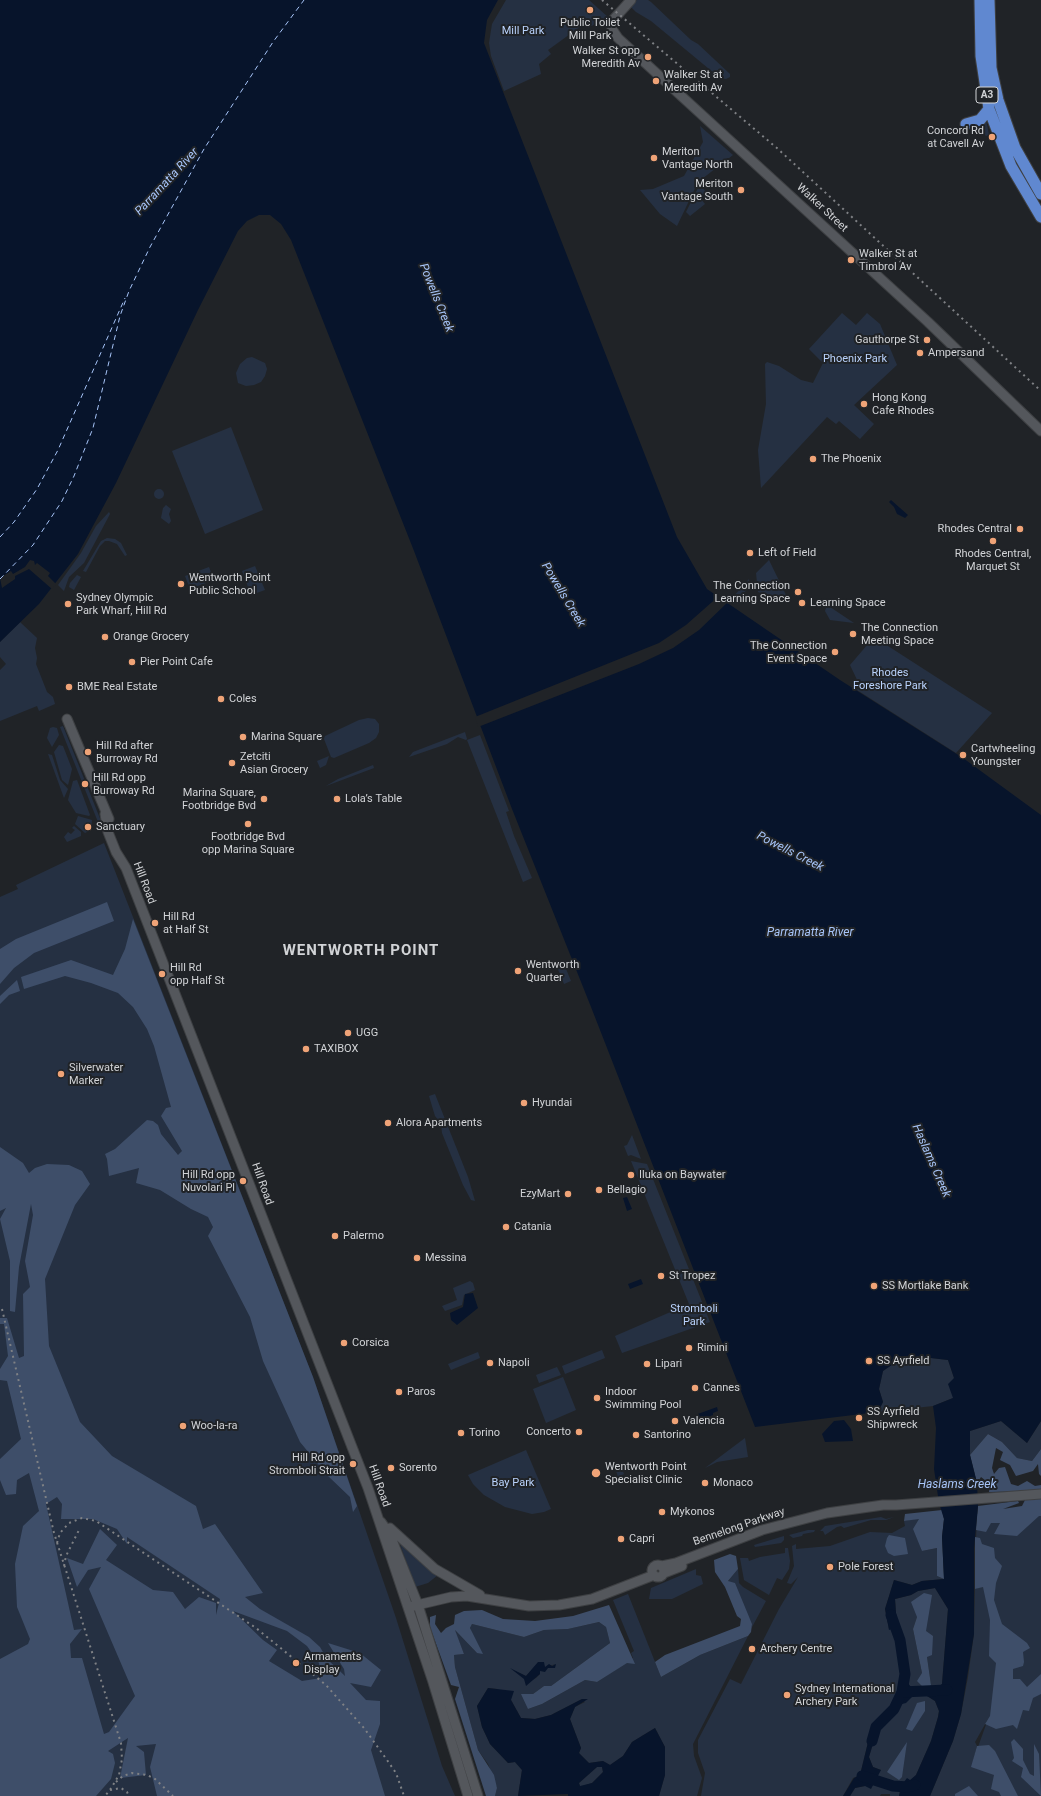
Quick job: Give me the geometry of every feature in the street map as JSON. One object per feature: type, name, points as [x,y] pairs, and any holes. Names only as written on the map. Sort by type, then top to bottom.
[{"type":"highway","name":"A3","points":[[980,0],[981,56],[989,109],[1011,166],[1041,217]]},
{"type":"highway","name":"A3","points":[[989,0],[991,68],[998,100],[1015,148],[1041,194]]},
{"type":"highway","points":[[966,124],[980,120],[989,109]]},
{"type":"street","name":"Walker Street","points":[[631,0],[622,8],[612,21],[612,29],[618,38],[928,322],[1041,431]]},
{"type":"street","name":"Hill Road","points":[[67,718],[105,814],[108,832],[116,852],[122,860],[231,1135],[378,1518],[384,1541],[408,1608],[468,1796]]},
{"type":"street","name":"Bennelong Parkway","points":[[485,1598],[529,1606],[559,1605],[592,1599],[654,1575],[659,1577],[663,1570],[764,1535],[812,1522],[896,1505],[1041,1494]]},
{"type":"street","name":"Hill Road","points":[[378,1518],[390,1535],[418,1605],[478,1796]]},
{"type":"street","points":[[378,1518],[435,1569],[485,1598]]},
{"type":"street","points":[[408,1608],[451,1597],[468,1596],[485,1598]]},
{"type":"green space","name":"Mill Park","points":[[506,0],[589,0],[609,18],[587,28],[584,24],[548,50],[551,54],[539,64],[541,74],[504,91],[491,56],[489,43],[492,24]]},
{"type":"green space","points":[[637,0],[648,0],[651,2],[730,74],[730,77],[726,79],[720,78],[651,21],[636,12],[630,6]]},
{"type":"green space","points":[[986,119],[989,135],[986,136],[977,125]]},
{"type":"green space","points":[[700,126],[733,155],[698,182],[677,226],[660,214],[640,190],[653,189],[684,176],[703,142]]},
{"type":"green space","points":[[700,184],[706,192],[700,198],[705,204],[690,216],[686,212]]},
{"type":"green space","name":"Phoenix Park","points":[[842,313],[856,325],[867,313],[880,324],[897,365],[854,405],[874,424],[860,439],[839,421],[836,424],[827,417],[761,488],[758,450],[766,404],[765,364],[767,362],[779,366],[801,380],[813,383],[823,363],[809,349]]},
{"type":"green space","points":[[252,357],[265,363],[267,369],[261,382],[246,386],[238,383],[236,373],[240,364],[247,358]]},
{"type":"green space","points":[[231,427],[263,510],[205,534],[172,451]]},
{"type":"green space","points":[[157,489],[161,489],[163,490],[163,498],[157,499],[154,496],[154,492]]},
{"type":"green space","points":[[166,505],[171,509],[169,514],[171,521],[169,524],[161,518],[163,508]]},
{"type":"green space","points":[[109,512],[110,514],[84,563],[69,577],[64,591],[58,585],[81,553],[96,526]]},
{"type":"green space","points":[[107,538],[115,539],[121,543],[127,555],[125,556],[117,544],[105,541],[100,546],[86,572],[83,571],[101,541]]},
{"type":"green space","points":[[769,560],[786,595],[769,596],[758,592],[756,573]]},
{"type":"green space","points":[[255,566],[265,590],[251,595],[242,571]]},
{"type":"green space","points":[[209,567],[214,580],[190,589],[185,576]]},
{"type":"green space","points":[[77,575],[81,577],[74,590],[69,587],[70,583]]},
{"type":"green space","points":[[749,579],[748,589],[741,595],[743,598],[736,598],[734,596]]},
{"type":"green space","points":[[827,605],[854,623],[830,620],[825,611]]},
{"type":"green space","points":[[20,622],[37,638],[35,648],[37,658],[36,664],[47,692],[53,697],[55,704],[39,711],[37,706],[0,721],[0,670],[6,664],[0,657],[0,642]]},
{"type":"green space","name":"Rhodes Foreshore Park","points":[[874,637],[992,713],[956,753],[857,690],[860,686],[850,665]]},
{"type":"green space","points":[[368,718],[375,719],[379,724],[379,732],[376,738],[369,743],[334,758],[331,757],[324,739],[325,736],[359,720]]},
{"type":"green space","points":[[63,726],[101,821],[98,822],[60,727]]},
{"type":"green space","points":[[50,728],[57,728],[59,735],[52,747],[47,738]]},
{"type":"green space","points":[[465,732],[466,740],[458,737],[447,744],[409,757],[413,752]]},
{"type":"green space","points":[[480,735],[509,811],[506,812],[514,836],[532,878],[523,882],[467,740]]},
{"type":"green space","points":[[59,745],[63,746],[72,769],[68,785],[62,780],[54,752]]},
{"type":"green space","points":[[48,754],[52,755],[60,780],[68,789],[64,798]]},
{"type":"green space","points":[[329,756],[326,765],[320,768],[317,761]]},
{"type":"green space","points":[[373,765],[374,768],[326,786],[338,779]]},
{"type":"green space","points":[[77,780],[90,815],[89,816],[76,813],[68,800],[73,781]]},
{"type":"green space","points":[[78,816],[92,820],[91,830],[85,833],[75,824]]},
{"type":"green space","points":[[74,826],[81,832],[81,836],[67,842],[64,837],[68,832],[71,834],[75,830],[72,828]]},
{"type":"green space","points":[[104,843],[313,1377],[396,1618],[442,1766],[455,1796],[0,1796],[0,897],[18,889],[16,885]]},
{"type":"green space","points":[[564,964],[571,981],[564,984],[557,967]]},
{"type":"green space","points":[[435,1094],[468,1177],[475,1201],[471,1200],[463,1185],[442,1133],[441,1123],[435,1116],[429,1096]]},
{"type":"green space","points":[[632,1135],[641,1159],[631,1155],[628,1156],[624,1146],[627,1145]]},
{"type":"green space","name":"Stromboli Park","points":[[631,1161],[647,1164],[710,1322],[622,1353],[615,1336],[689,1304]]},
{"type":"green space","points":[[470,1281],[473,1283],[475,1290],[464,1295],[462,1305],[445,1311],[442,1306],[457,1300],[453,1288]]},
{"type":"green space","points":[[602,1350],[605,1358],[565,1374],[562,1366]]},
{"type":"green space","points":[[478,1352],[480,1358],[451,1370],[448,1364]]},
{"type":"green space","points":[[931,1358],[948,1360],[954,1378],[953,1398],[933,1406],[878,1412],[883,1402],[879,1389],[883,1371],[896,1362]]},
{"type":"green space","points":[[557,1367],[561,1375],[539,1383],[536,1375]]},
{"type":"green space","points":[[563,1377],[576,1410],[546,1423],[533,1389]]},
{"type":"green space","points":[[1001,1421],[1027,1443],[1041,1421],[1041,1449],[1032,1461],[1017,1458],[1002,1442],[988,1434],[970,1455],[970,1431]]},
{"type":"green space","points":[[745,1438],[748,1457],[717,1462],[705,1468]]},
{"type":"green space","name":"Bay Park","points":[[526,1450],[551,1509],[544,1512],[532,1514],[505,1507],[484,1495],[473,1484],[468,1475]]},
{"type":"green space","points":[[619,1462],[624,1474],[618,1477],[614,1464]]},
{"type":"green space","points":[[1041,1506],[1041,1796],[964,1796],[955,1794],[955,1796],[930,1796],[953,1741],[961,1714],[968,1677],[974,1634],[975,1589],[983,1586],[975,1571],[977,1514]],"holes":[[[988,1719],[973,1761],[977,1746],[975,1742]]]},
{"type":"green space","points":[[881,1517],[886,1519],[894,1517],[886,1520],[871,1520],[844,1528],[841,1526],[837,1527],[825,1535],[823,1531],[820,1531],[825,1526]]},
{"type":"green space","points":[[920,1518],[922,1551],[937,1548],[937,1576],[944,1579],[922,1581],[912,1585],[894,1580],[885,1609],[889,1629],[897,1627],[895,1599],[911,1595],[918,1591],[935,1588],[948,1609],[942,1684],[927,1696],[935,1701],[939,1711],[938,1717],[931,1741],[916,1775],[910,1781],[907,1779],[901,1786],[899,1796],[881,1794],[880,1796],[850,1796],[855,1788],[865,1786],[881,1770],[873,1767],[869,1757],[877,1730],[871,1730],[860,1775],[853,1778],[843,1796],[701,1796],[705,1773],[698,1753],[698,1740],[730,1679],[741,1684],[779,1609],[798,1577],[791,1584],[787,1583],[794,1566],[792,1546],[796,1544],[796,1549],[830,1546],[870,1532],[892,1533],[905,1526],[904,1521]],"holes":[[[917,1617],[926,1631],[927,1657],[931,1685],[922,1673],[913,1629]]]},
{"type":"green space","points":[[808,1530],[815,1530],[814,1532],[793,1538],[789,1535]]},
{"type":"green space","points":[[784,1536],[784,1540],[781,1543],[755,1547],[754,1545]]},
{"type":"green space","points":[[400,1544],[402,1544],[438,1575],[428,1583],[415,1587]]},
{"type":"green space","points":[[785,1548],[788,1548],[790,1561],[789,1569],[782,1580],[777,1578],[769,1595],[744,1580],[740,1558],[748,1558],[749,1561],[760,1557],[785,1553]]},
{"type":"green space","points":[[696,1569],[696,1575],[701,1576],[703,1584],[672,1599],[649,1599],[651,1588]]},
{"type":"green space","points":[[738,1569],[739,1583],[766,1601],[751,1629],[752,1624],[728,1581]]},
{"type":"green space","points":[[628,1594],[661,1677],[700,1655],[748,1636],[693,1744],[694,1756],[702,1778],[697,1796],[659,1796],[665,1775],[665,1747],[655,1728],[632,1742],[623,1756],[610,1765],[603,1761],[589,1763],[579,1753],[581,1748],[570,1719],[575,1707],[585,1702],[582,1699],[551,1715],[535,1719],[521,1718],[511,1700],[497,1689],[488,1688],[477,1706],[482,1727],[490,1744],[508,1763],[515,1762],[522,1770],[518,1796],[495,1796],[497,1788],[488,1764],[478,1750],[455,1667],[454,1655],[464,1654],[454,1629],[477,1653],[470,1628],[472,1624],[524,1637],[544,1630],[568,1629],[599,1622],[606,1627],[610,1643],[551,1686],[544,1686],[533,1694],[528,1709],[542,1704],[585,1680],[597,1682],[633,1658],[631,1653],[634,1651],[613,1600]],"holes":[[[539,1662],[545,1667],[556,1664],[540,1671],[540,1674],[530,1681],[513,1670],[526,1676]]]},
{"type":"green space","points":[[597,1767],[602,1767],[603,1772],[592,1783],[580,1787],[579,1783]]},
{"type":"shaded area","points":[[107,902],[114,921],[34,953],[14,968],[0,984],[0,949],[16,939]]},
{"type":"shaded area","points":[[133,919],[313,1377],[357,1506],[353,1512],[350,1497],[328,1476],[300,1442],[263,1361],[250,1317],[208,1236],[213,1227],[208,1217],[191,1209],[160,1190],[136,1183],[139,1168],[109,1176],[105,1154],[115,1149],[147,1120],[153,1121],[158,1125],[161,1134],[178,1155],[182,1151],[161,1116],[166,1108],[171,1107],[154,1046],[147,1029],[133,1007],[118,993],[91,983],[65,976],[24,989],[21,977],[71,960],[113,975],[125,949]]},
{"type":"shaded area","points":[[17,980],[20,991],[9,995],[0,1004],[0,996]]},
{"type":"shaded area","points":[[0,1147],[23,1163],[29,1173],[35,1168],[47,1164],[69,1165],[82,1171],[90,1184],[75,1205],[45,1279],[49,1346],[80,1422],[112,1456],[196,1506],[203,1529],[215,1524],[263,1593],[245,1597],[260,1609],[309,1637],[320,1647],[327,1659],[345,1676],[344,1669],[328,1643],[360,1653],[381,1670],[371,1687],[350,1683],[366,1700],[380,1701],[380,1724],[371,1750],[385,1796],[157,1796],[150,1767],[156,1744],[136,1746],[144,1752],[146,1775],[120,1778],[128,1738],[108,1751],[113,1754],[115,1763],[111,1779],[96,1796],[0,1796],[0,1659],[28,1644],[30,1639],[17,1607],[15,1564],[23,1526],[39,1511],[29,1473],[17,1480],[16,1494],[6,1495],[0,1480],[0,1459],[21,1439],[7,1381],[0,1380],[0,1369],[8,1356],[4,1324],[0,1324],[0,1318],[7,1318],[19,1358],[24,1356],[23,1294],[30,1287],[25,1261],[33,1215],[31,1204],[19,1267],[15,1312],[10,1311],[10,1261],[0,1219],[6,1208],[0,1211]],"holes":[[[57,1497],[62,1504],[61,1519],[93,1519],[117,1529],[127,1544],[127,1537],[220,1599],[216,1615],[216,1603],[199,1597],[185,1609],[173,1592],[153,1590],[106,1560],[117,1545],[100,1529],[83,1564],[67,1558],[77,1587],[88,1570],[101,1567],[89,1589],[135,1696],[109,1732],[104,1734],[82,1658],[71,1658],[70,1644],[82,1629],[74,1630],[46,1504]],[[233,1611],[287,1631],[307,1646],[319,1663],[321,1678],[302,1681],[269,1661],[277,1650],[263,1640]]]},
{"type":"shaded area","points":[[988,1434],[1002,1442],[1017,1458],[1032,1461],[1041,1449],[1041,1476],[1039,1474],[1038,1464],[1033,1471],[1016,1476],[1010,1465],[1000,1460],[1003,1452],[996,1448],[992,1468],[994,1474],[999,1468],[1005,1467],[1011,1484],[1018,1486],[1027,1481],[1035,1486],[1041,1485],[1041,1491],[989,1492],[990,1484],[981,1477],[977,1483],[970,1455]]},
{"type":"shaded area","points":[[1026,1498],[1041,1499],[1041,1516],[1039,1516],[1017,1536],[994,1534],[1000,1523],[991,1523],[986,1532],[976,1530],[978,1506],[1018,1501],[1019,1503],[1003,1509],[1022,1506]]},
{"type":"shaded area","points":[[942,1510],[944,1519],[942,1537],[944,1579],[937,1576],[937,1548],[922,1551],[913,1529],[919,1519],[904,1521],[905,1514]]},
{"type":"shaded area","points":[[889,1535],[905,1538],[908,1554],[894,1556],[888,1553],[885,1546]]},
{"type":"shaded area","points":[[975,1537],[980,1538],[982,1544],[994,1548],[995,1558],[1002,1566],[996,1583],[994,1600],[1002,1624],[1027,1643],[1030,1648],[1023,1652],[1023,1666],[1013,1669],[1013,1679],[1020,1679],[1027,1687],[1041,1674],[1041,1694],[1033,1698],[1029,1711],[1023,1710],[1017,1729],[1013,1725],[996,1729],[985,1724],[990,1716],[996,1663],[989,1656],[990,1620],[983,1587],[975,1589]]},
{"type":"shaded area","points":[[730,1554],[736,1556],[738,1569],[728,1581],[735,1583],[752,1624],[751,1632],[748,1636],[700,1655],[661,1677],[655,1662],[665,1655],[740,1626],[741,1619],[737,1616],[725,1587],[715,1572],[714,1560]]},
{"type":"shaded area","points":[[924,1593],[932,1595],[926,1631],[933,1636],[932,1655],[927,1657],[931,1685],[929,1687],[923,1687],[917,1681],[922,1673],[913,1629],[917,1617],[911,1602]]},
{"type":"shaded area","points":[[609,1605],[635,1664],[627,1663],[597,1682],[585,1680],[542,1704],[528,1709],[521,1694],[533,1694],[544,1686],[551,1686],[610,1643],[606,1627],[599,1622],[568,1629],[544,1630],[524,1637],[472,1624],[470,1628],[483,1654],[477,1653],[455,1630],[464,1654],[454,1655],[455,1667],[478,1750],[494,1775],[497,1788],[495,1796],[486,1796],[455,1699],[459,1687],[451,1685],[430,1627],[430,1617],[436,1615],[435,1624],[441,1633],[446,1628],[454,1624],[455,1615],[464,1611],[482,1610],[503,1619],[535,1621],[573,1616]]},
{"type":"shaded area","points":[[925,1701],[925,1711],[912,1731],[906,1729],[917,1703]]},
{"type":"shaded area","points":[[1014,1739],[1023,1749],[1023,1760],[1030,1774],[1034,1776],[1034,1744],[1039,1754],[1041,1796],[1021,1777],[1023,1768],[1012,1761],[1014,1758],[1011,1742]]},
{"type":"shaded area","points":[[907,1742],[902,1777],[899,1780],[887,1772]]},
{"type":"shaded area","points":[[989,1745],[995,1751],[1018,1796],[1001,1796],[999,1792],[991,1789],[994,1775],[971,1767],[977,1746]]},
{"type":"shaded area","points":[[969,1786],[978,1796],[955,1796],[955,1794]]},
{"type":"water","name":"Parramatta River","points":[[0,0],[498,0],[487,20],[484,43],[677,537],[707,589],[840,680],[963,758],[1041,815],[1041,1421],[1027,1443],[1001,1421],[970,1431],[970,1455],[977,1483],[978,1506],[974,1548],[974,1634],[961,1714],[953,1741],[930,1796],[899,1796],[901,1786],[907,1778],[910,1780],[916,1775],[931,1741],[938,1717],[939,1711],[935,1701],[927,1696],[942,1684],[948,1609],[935,1588],[918,1591],[911,1595],[895,1599],[897,1627],[889,1630],[885,1609],[894,1580],[912,1585],[922,1581],[944,1579],[942,1537],[944,1519],[939,1503],[934,1469],[936,1428],[933,1406],[953,1398],[948,1384],[954,1378],[948,1360],[931,1358],[896,1362],[883,1371],[879,1389],[883,1402],[878,1412],[755,1427],[512,809],[414,551],[291,240],[281,224],[270,215],[259,215],[247,221],[238,231],[198,310],[116,483],[78,554],[39,604],[0,642]]},
{"type":"water","points":[[891,500],[908,515],[905,518],[897,514],[894,507],[889,502]]},
{"type":"water","points":[[627,1197],[632,1209],[627,1211],[623,1198]]},
{"type":"water","points":[[641,1279],[643,1284],[630,1289],[628,1284]]},
{"type":"water","points":[[473,1293],[478,1308],[457,1325],[451,1320],[450,1313],[463,1307],[465,1294]]},
{"type":"water","points":[[717,1407],[718,1411],[713,1413],[713,1415],[697,1421],[695,1415]]},
{"type":"water","points":[[844,1420],[851,1429],[853,1441],[825,1442],[822,1434],[834,1421]]},
{"type":"water","points":[[538,1662],[544,1662],[545,1667],[549,1664],[552,1666],[556,1664],[555,1668],[548,1668],[545,1672],[540,1671],[540,1674],[526,1686],[524,1679],[510,1668],[526,1676]]},
{"type":"water","points":[[902,1675],[911,1687],[914,1695],[906,1703],[894,1706]]},
{"type":"water","points":[[488,1688],[514,1691],[511,1700],[521,1718],[535,1719],[551,1715],[582,1699],[588,1699],[575,1707],[570,1719],[581,1748],[579,1753],[589,1763],[603,1761],[610,1765],[623,1756],[632,1742],[655,1728],[665,1747],[665,1775],[659,1796],[568,1796],[568,1794],[518,1796],[522,1770],[515,1762],[508,1763],[490,1744],[482,1727],[477,1706]],"holes":[[[597,1767],[602,1767],[603,1772],[592,1783],[580,1786],[579,1783]]]},
{"type":"water","points":[[876,1727],[877,1730],[869,1757],[873,1767],[881,1770],[871,1789],[865,1786],[855,1788],[850,1796],[843,1796],[854,1778],[860,1775],[871,1730]]},
{"type":"pier","points":[[30,560],[34,561],[35,565],[37,563],[50,573],[48,576],[56,584],[52,589],[29,569],[15,576],[15,579],[2,588],[0,578],[11,571],[13,574],[25,567]]},
{"type":"pier","points":[[720,595],[729,601],[699,630],[673,648],[639,664],[478,727],[475,717],[659,643],[686,625]]},
{"type":"waterway","points":[[872,1741],[876,1727],[894,1709],[902,1692],[905,1674],[900,1640],[891,1615]]},
{"type":"waterway","points":[[902,1692],[947,1690]]},
{"type":"waterway","points":[[862,1776],[893,1786],[908,1787],[915,1785]]},
{"type":"ferry route","points":[[0,579],[33,545],[62,501],[74,476],[93,428],[120,316],[129,291],[150,247],[204,149],[273,42],[304,0]]},
{"type":"ferry route","points":[[0,537],[14,522],[37,489],[58,450],[125,298]]},
{"type":"railway","points":[[602,0],[778,149],[1041,391]]},
{"type":"railway","points":[[2,1309],[54,1533],[121,1743],[122,1759],[119,1775],[105,1796]]},
{"type":"railway","points":[[57,1543],[60,1533],[69,1523],[82,1518],[96,1521],[256,1628],[326,1685],[364,1728],[396,1773],[404,1796]]},
{"type":"railway","points":[[64,1566],[66,1556],[80,1528]]},
{"type":"railway","points":[[116,1782],[123,1776],[132,1773],[147,1775],[155,1779],[173,1796]]},
{"type":"railway","points":[[110,1790],[121,1788],[127,1792],[129,1796]]},
{"type":"place","name":"Public Toilet Mill Park","points":[[590,10]]},
{"type":"place","name":"Walker St opp Meredith Av","points":[[648,57]]},
{"type":"place","name":"Walker St at Meredith Av","points":[[656,81]]},
{"type":"place","name":"Concord Rd at Cavell Av","points":[[992,137]]},
{"type":"place","name":"Meriton Vantage North","points":[[654,158]]},
{"type":"place","name":"Meriton Vantage South","points":[[741,190]]},
{"type":"place","name":"Walker St at Timbrol Av","points":[[851,260]]},
{"type":"place","name":"Gauthorpe St","points":[[927,340]]},
{"type":"place","name":"Ampersand","points":[[920,353]]},
{"type":"place","name":"Hong Kong Cafe Rhodes","points":[[864,404]]},
{"type":"place","name":"The Phoenix","points":[[813,459]]},
{"type":"place","name":"Rhodes Central","points":[[1020,529]]},
{"type":"place","name":"Rhodes Central, Marquet St","points":[[993,541]]},
{"type":"place","name":"Left of Field","points":[[750,553]]},
{"type":"place","name":"Wentworth Point Public School","points":[[181,584]]},
{"type":"place","name":"The Connection Learning Space","points":[[798,592]]},
{"type":"place","name":"Learning Space","points":[[802,603]]},
{"type":"place","name":"Sydney Olympic Park Wharf, Hill Rd","points":[[68,604]]},
{"type":"place","name":"The Connection Meeting Space","points":[[853,634]]},
{"type":"place","name":"Orange Grocery","points":[[105,637]]},
{"type":"place","name":"The Connection Event Space","points":[[835,652]]},
{"type":"place","name":"Pier Point Cafe","points":[[132,662]]},
{"type":"place","name":"BME Real Estate","points":[[69,687]]},
{"type":"place","name":"Coles","points":[[221,699]]},
{"type":"place","name":"Marina Square","points":[[243,737]]},
{"type":"place","name":"Hill Rd after Burroway Rd","points":[[88,752]]},
{"type":"place","name":"Cartwheeling Youngster","points":[[963,755]]},
{"type":"place","name":"Zetciti Asian Grocery","points":[[232,763]]},
{"type":"place","name":"Hill Rd opp Burroway Rd","points":[[85,784]]},
{"type":"place","name":"Marina Square, Footbridge Bvd","points":[[264,799]]},
{"type":"place","name":"Lola’s Table","points":[[337,799]]},
{"type":"place","name":"Footbridge Bvd opp Marina Square","points":[[248,824]]},
{"type":"place","name":"Sanctuary","points":[[88,827]]},
{"type":"place","name":"Hill Rd at Half St","points":[[155,923]]},
{"type":"place","name":"Wentworth Quarter","points":[[518,971]]},
{"type":"place","name":"Hill Rd opp Half St","points":[[162,974]]},
{"type":"place","name":"UGG","points":[[348,1033]]},
{"type":"place","name":"TAXIBOX","points":[[306,1049]]},
{"type":"place","name":"Silverwater Marker","points":[[61,1074]]},
{"type":"place","name":"Hyundai","points":[[524,1103]]},
{"type":"place","name":"Alora Apartments","points":[[388,1123]]},
{"type":"place","name":"Iluka on Baywater","points":[[631,1175]]},
{"type":"place","name":"Hill Rd opp Nuvolari Pl","points":[[243,1181]]},
{"type":"place","name":"Bellagio","points":[[599,1190]]},
{"type":"place","name":"EzyMart","points":[[568,1194]]},
{"type":"place","name":"Catania","points":[[506,1227]]},
{"type":"place","name":"Palermo","points":[[335,1236]]},
{"type":"place","name":"Messina","points":[[417,1258]]},
{"type":"place","name":"St Tropez","points":[[661,1276]]},
{"type":"place","name":"SS Mortlake Bank","points":[[874,1286]]},
{"type":"place","name":"Corsica","points":[[344,1343]]},
{"type":"place","name":"Rimini","points":[[689,1348]]},
{"type":"place","name":"SS Ayrfield","points":[[869,1361]]},
{"type":"place","name":"Napoli","points":[[490,1363]]},
{"type":"place","name":"Lipari","points":[[647,1364]]},
{"type":"place","name":"Cannes","points":[[695,1388]]},
{"type":"place","name":"Paros","points":[[399,1392]]},
{"type":"place","name":"Indoor Swimming Pool","points":[[597,1398]]},
{"type":"place","name":"SS Ayrfield Shipwreck","points":[[859,1418]]},
{"type":"place","name":"Valencia","points":[[675,1421]]},
{"type":"place","name":"Woo-la-ra","points":[[183,1426]]},
{"type":"place","name":"Concerto","points":[[579,1432]]},
{"type":"place","name":"Torino","points":[[461,1433]]},
{"type":"place","name":"Santorino","points":[[636,1435]]},
{"type":"place","name":"Hill Rd opp Stromboli Strait","points":[[353,1464]]},
{"type":"place","name":"Sorento","points":[[391,1468]]},
{"type":"place","name":"Wentworth Point Specialist Clinic","points":[[596,1473]]},
{"type":"place","name":"Monaco","points":[[705,1483]]},
{"type":"place","name":"Mykonos","points":[[662,1512]]},
{"type":"place","name":"Capri","points":[[621,1539]]},
{"type":"place","name":"Pole Forest","points":[[830,1567]]},
{"type":"place","name":"Archery Centre","points":[[752,1649]]},
{"type":"place","name":"Armaments Display","points":[[296,1663]]},
{"type":"place","name":"Sydney International Archery Park","points":[[787,1695]]},
{"type":"district","name":"WENTWORTH POINT","points":[[361,951]]},
{"type":"water label","name":"Powells Creek","points":[[436,298]]},
{"type":"water label","name":"Powells Creek","points":[[563,595]]},
{"type":"water label","name":"Powells Creek","points":[[790,852]]},
{"type":"water label","name":"Haslams Creek","points":[[931,1161]]},
{"type":"water label","name":"Haslams Creek","points":[[957,1485]]}]
